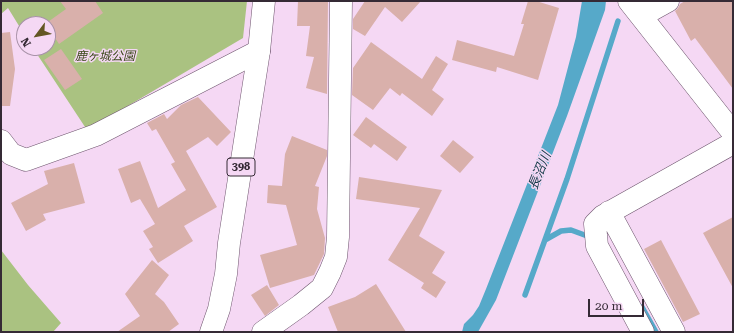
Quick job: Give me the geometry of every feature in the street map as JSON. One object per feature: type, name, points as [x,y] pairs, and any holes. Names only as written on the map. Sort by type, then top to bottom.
[{"type":"main road","name":"398","points":[[211,332],[219,309],[226,274],[229,243],[259,51],[264,1]]},
{"type":"main road","points":[[263,332],[322,288],[336,257],[338,230],[341,1]]},
{"type":"main road","points":[[668,1],[635,9],[733,133]]},
{"type":"main road","points":[[4,152],[26,160],[96,135],[259,51]]},
{"type":"main road","points":[[602,218],[733,143]]},
{"type":"main road","points":[[602,218],[597,246],[643,332]]},
{"type":"main road","points":[[602,218],[674,332]]},
{"type":"green space","name":"鹿ヶ城公園","points":[[1,1],[247,1],[243,38],[87,130],[38,56],[56,56],[56,16],[16,16],[16,21],[8,8],[1,14]]},
{"type":"green space","points":[[1,250],[28,285],[61,323],[53,332],[1,332]]},
{"type":"water","name":"長沼川","points":[[582,1],[606,1],[605,10],[567,116],[496,300],[478,332],[462,332],[464,324],[479,306],[558,105],[576,37]]},
{"type":"building","points":[[60,1],[95,1],[103,13],[59,44],[56,39],[56,16],[66,9]]},
{"type":"building","points":[[298,1],[328,1],[327,94],[306,88],[314,57],[306,56],[310,26],[297,26]]},
{"type":"building","points":[[365,1],[421,1],[402,22],[385,7],[365,36],[353,29],[353,19]]},
{"type":"building","points":[[528,1],[536,1],[559,8],[538,80],[497,67],[496,72],[452,60],[457,40],[514,56],[524,24],[521,24]]},
{"type":"building","points":[[685,1],[733,1],[733,89],[695,38],[691,41],[675,11],[680,4]]},
{"type":"building","points":[[10,32],[15,69],[10,106],[1,106],[1,33]]},
{"type":"building","points":[[371,42],[422,79],[436,56],[448,64],[432,90],[444,99],[432,116],[402,93],[400,96],[390,88],[373,110],[352,95],[353,68]]},
{"type":"building","points":[[61,49],[82,79],[65,90],[44,60],[50,56],[56,56],[56,52]]},
{"type":"building","points":[[198,97],[231,132],[217,146],[208,137],[186,151],[217,207],[184,226],[193,241],[158,263],[149,249],[153,247],[143,231],[155,224],[140,199],[131,203],[118,169],[140,161],[158,208],[186,190],[171,164],[175,162],[156,129],[152,131],[147,123],[164,114],[167,119],[181,105]]},
{"type":"building","points":[[366,117],[407,147],[397,161],[374,144],[371,148],[353,135]]},
{"type":"building","points":[[292,136],[327,150],[327,156],[315,186],[319,187],[317,209],[325,238],[324,254],[314,275],[270,288],[260,255],[297,245],[286,205],[267,203],[268,185],[282,186],[285,154]]},
{"type":"building","points":[[453,140],[474,157],[460,173],[440,156]]},
{"type":"building","points":[[74,163],[85,203],[43,214],[46,220],[26,231],[11,203],[48,184],[44,171]]},
{"type":"building","points":[[359,177],[442,190],[419,236],[445,252],[432,273],[446,282],[436,298],[421,288],[424,283],[388,260],[420,208],[356,199]]},
{"type":"building","points":[[733,217],[733,288],[703,233]]},
{"type":"building","points":[[661,240],[700,314],[683,322],[644,249]]},
{"type":"building","points":[[152,260],[169,275],[155,294],[164,302],[179,324],[168,332],[117,332],[140,316],[125,294]]},
{"type":"building","points":[[376,284],[406,332],[338,332],[328,307],[355,297]]},
{"type":"building","points":[[267,285],[279,305],[265,316],[251,295]]},
{"type":"waterway","points":[[525,295],[567,179],[618,21]]},
{"type":"waterway","points":[[545,240],[561,231],[571,230],[590,237]]},
{"type":"waterway","points":[[642,307],[656,332]]}]
